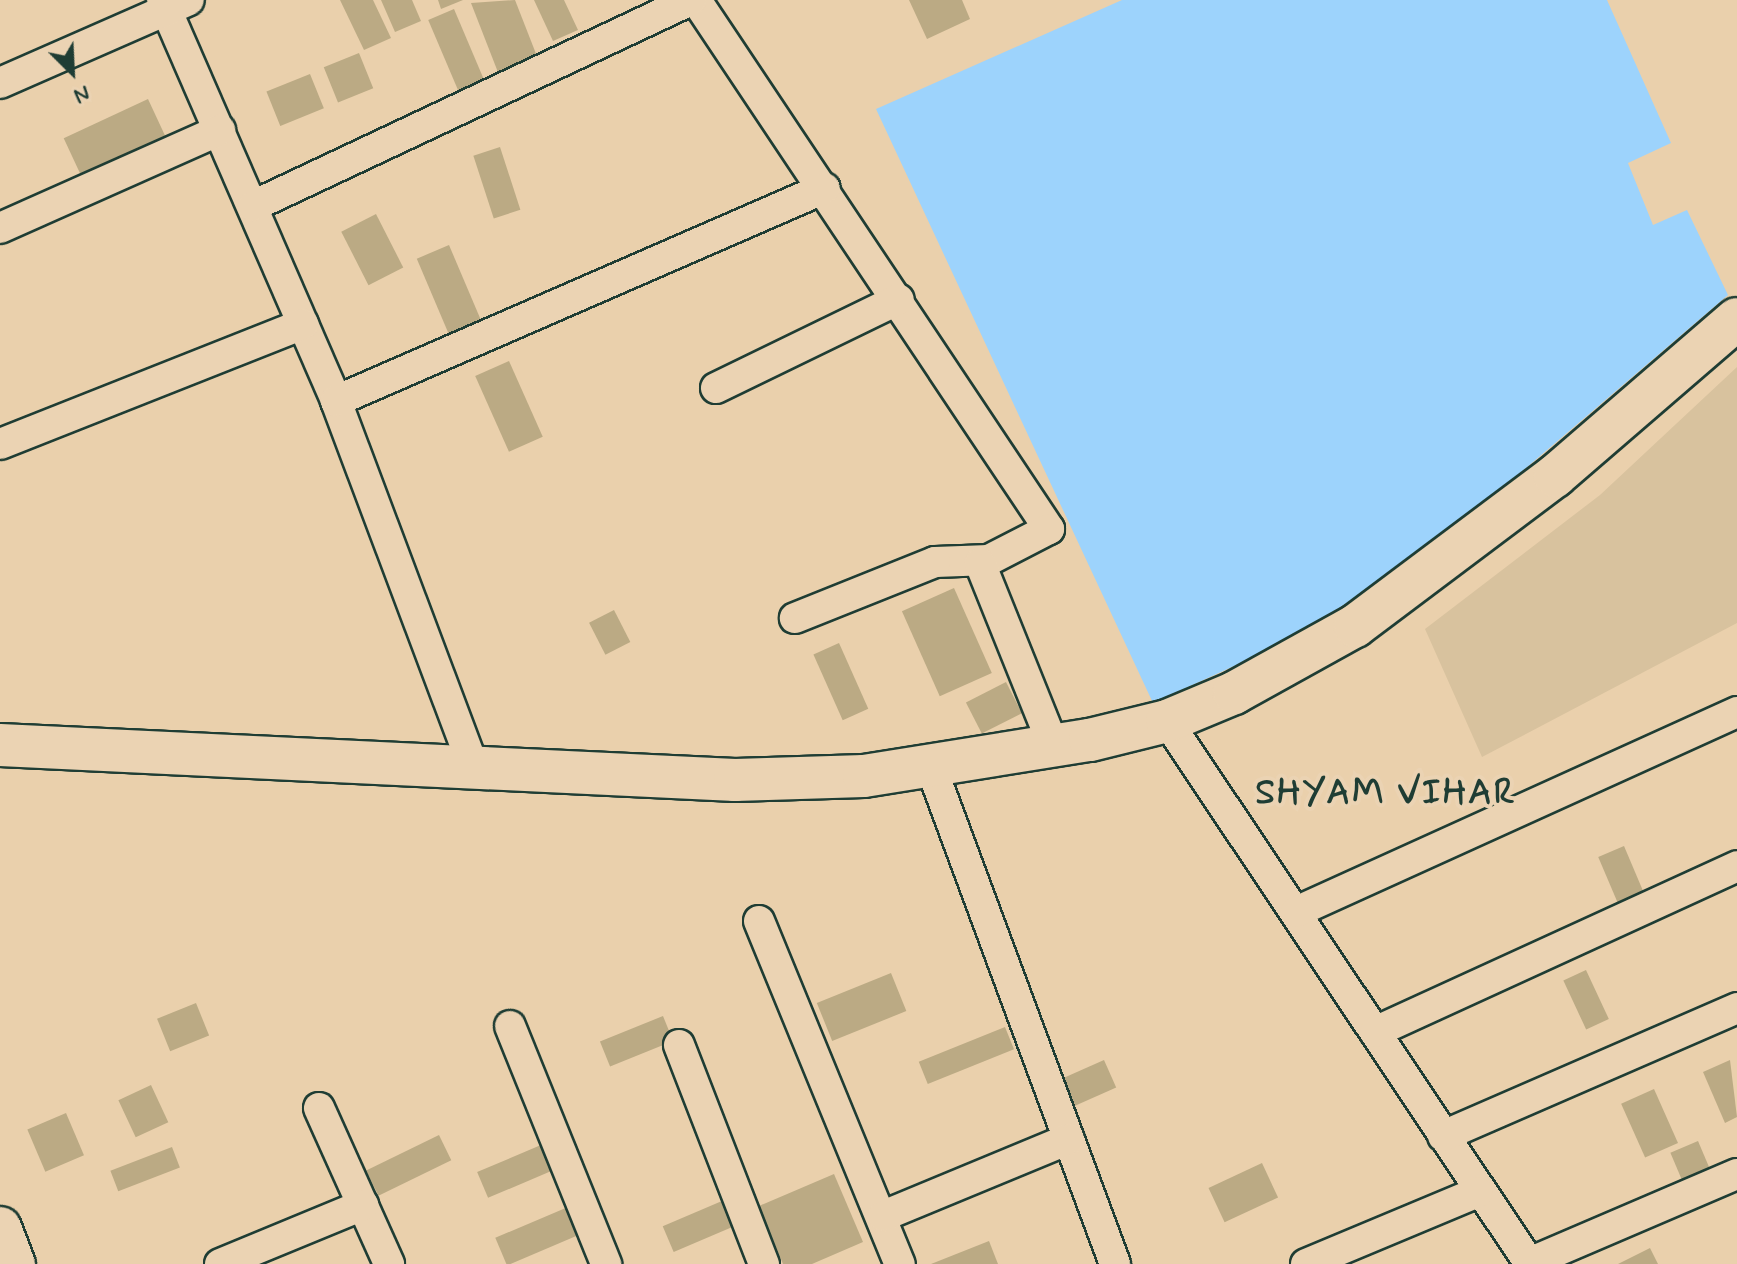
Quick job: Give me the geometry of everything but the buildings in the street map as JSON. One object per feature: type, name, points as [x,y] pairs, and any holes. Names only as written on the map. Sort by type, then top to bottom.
[{"type":"street","points":[[253,206],[693,0],[825,188],[1049,529],[980,563],[935,562],[795,618]]},
{"type":"street","points":[[0,83],[172,3],[220,130],[336,401],[473,765]]},
{"type":"street","points":[[0,228],[220,130]]},
{"type":"street","points":[[336,401],[825,188]]},
{"type":"street","points":[[716,388],[899,299]]},
{"type":"street","points":[[0,745],[473,765],[735,780],[931,767],[1054,747],[1167,721],[1355,626],[1555,476],[1737,319]]},
{"type":"street","points":[[0,444],[303,324]]},
{"type":"street","points":[[980,563],[1054,747]]},
{"type":"street","points":[[1296,912],[1737,712]]},
{"type":"street","points":[[1167,721],[1296,912],[1478,1192],[1529,1264],[1737,1174]]},
{"type":"street","points":[[931,767],[1115,1264]]},
{"type":"street","points":[[1375,1032],[1737,866]]},
{"type":"street","points":[[759,921],[883,1216],[900,1264]]},
{"type":"street","points":[[1443,1136],[1737,1008]]},
{"type":"street","points":[[510,1026],[606,1264]]},
{"type":"street","points":[[679,1045],[764,1264]]},
{"type":"street","points":[[319,1108],[389,1264]]},
{"type":"street","points":[[883,1216],[1069,1139]]},
{"type":"street","points":[[1306,1264],[1478,1192]]},
{"type":"street","points":[[220,1264],[363,1205]]},
{"type":"street","points":[[0,1228],[14,1264]]},
{"type":"shaded area","points":[[1737,367],[1737,623],[1482,757],[1425,629],[1600,495]]},
{"type":"water","points":[[1122,0],[1607,0],[1671,143],[1628,163],[1653,225],[1687,210],[1728,295],[1443,539],[1291,640],[1153,703],[876,109]]},
{"type":"district","name":"SHYAM VIHAR","points":[[1386,794]]}]
